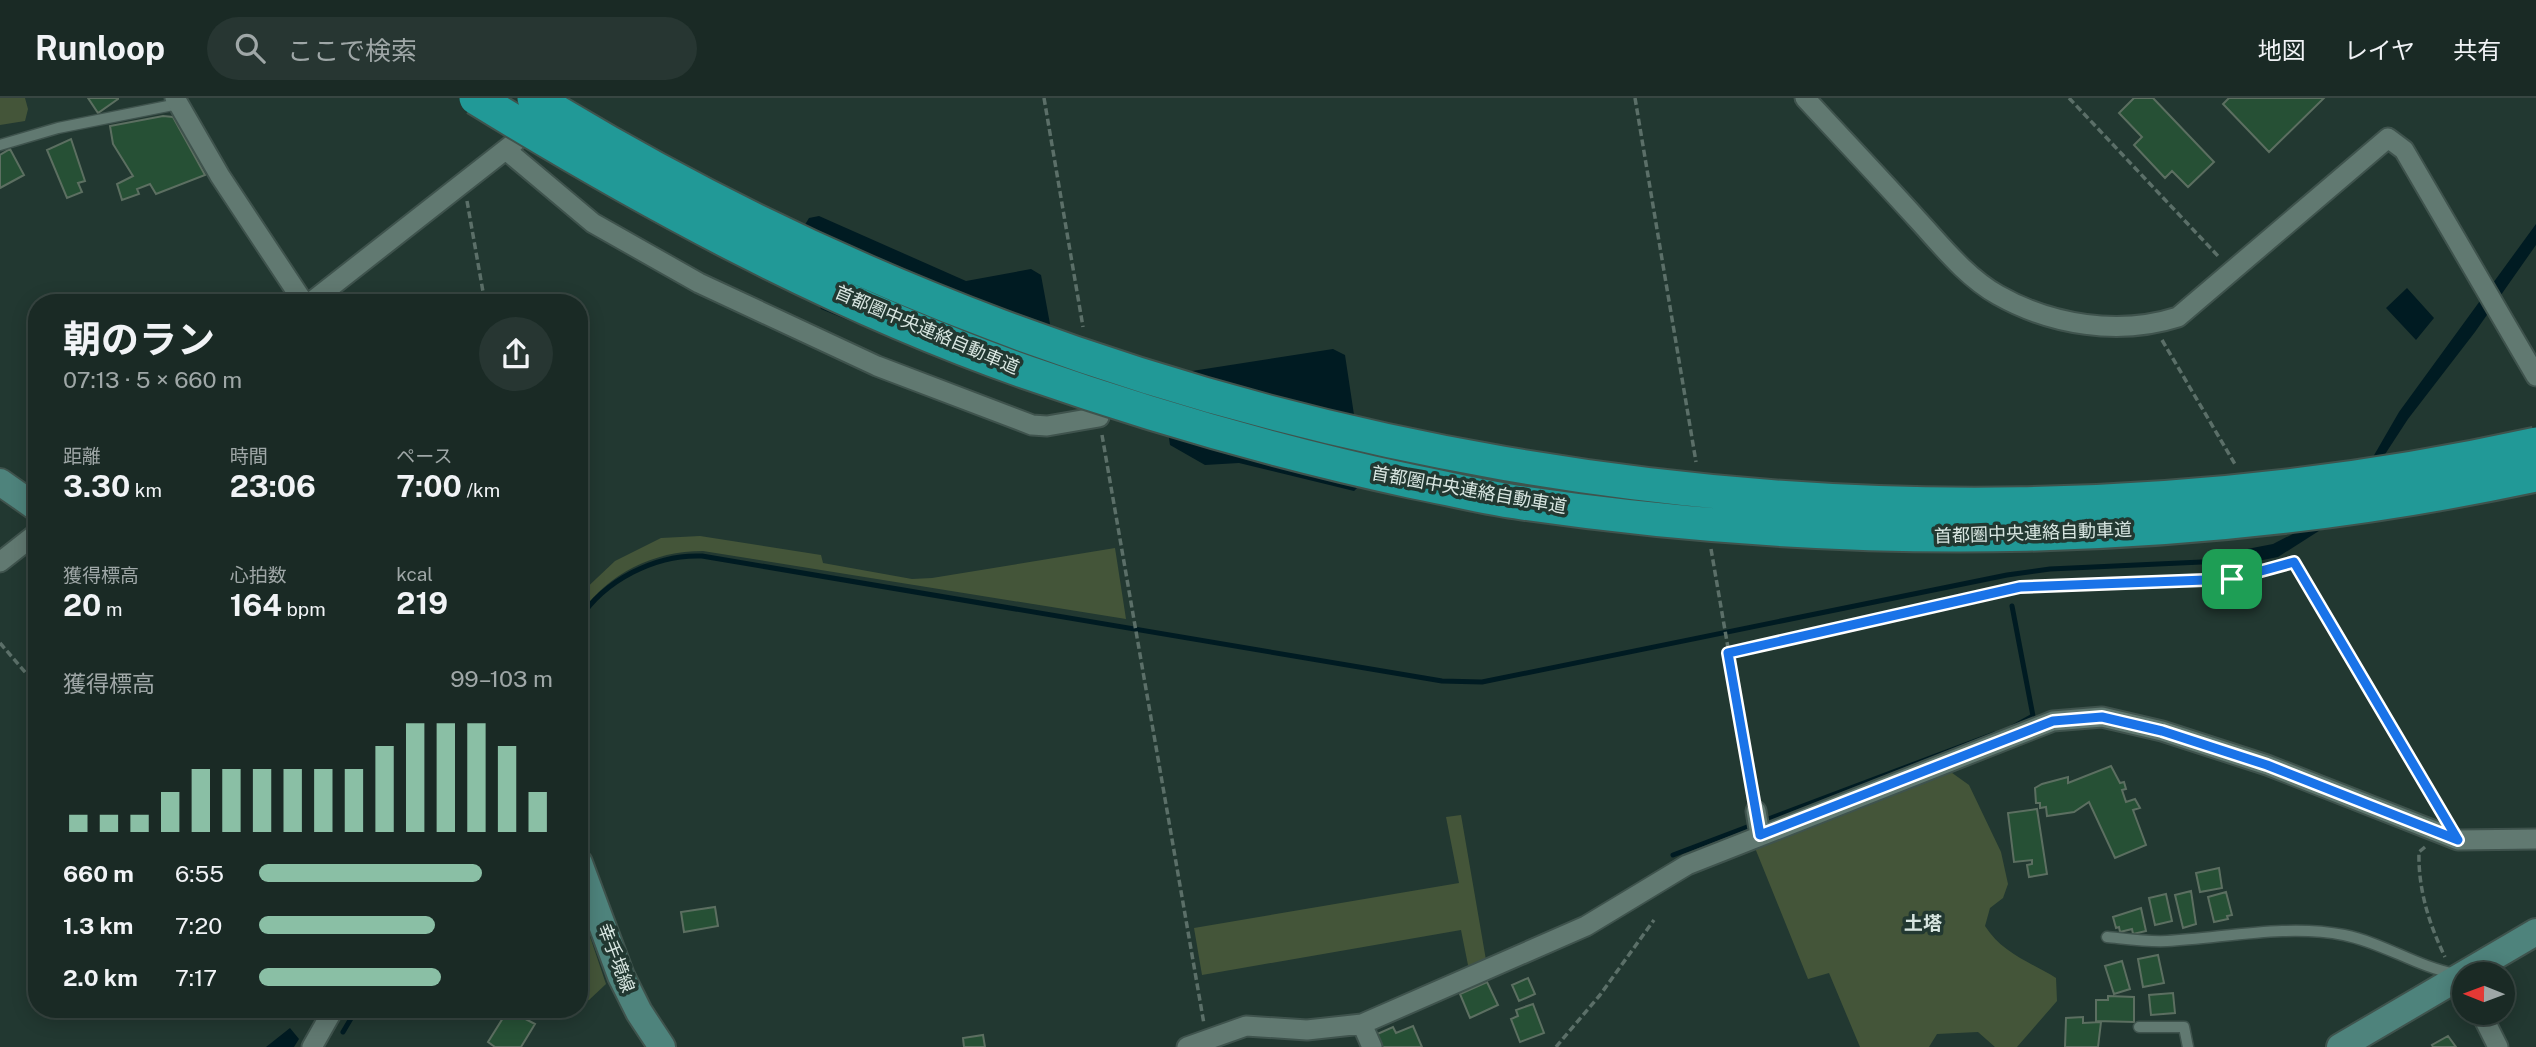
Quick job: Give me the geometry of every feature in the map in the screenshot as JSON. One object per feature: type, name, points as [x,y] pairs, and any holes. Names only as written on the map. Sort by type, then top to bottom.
[{"type":"highway","name":"首都圏中央連絡自動車道","points":[[476,98],[607,178],[750,253],[882,313],[1023,371],[1186,424],[1325,462],[1511,502],[1669,522],[1805,534],[1936,537],[2054,535],[2183,527],[2309,514],[2476,488],[2536,475]]},
{"type":"highway","name":"首都圏中央連絡自動車道","points":[[534,98],[606,143],[730,208],[893,284],[1021,333],[1193,391],[1334,429],[1515,465],[1673,487],[1808,500],[1938,505],[2065,503],[2308,484],[2468,459],[2536,444]]},
{"type":"main road","points":[[0,482],[28,502]]},
{"type":"main road","name":"幸手境線","points":[[588,887],[621,976],[639,1012],[662,1047]]},
{"type":"main road","points":[[2487,962],[2536,932]]},
{"type":"main road","points":[[2340,1047],[2452,983]]},
{"type":"street","points":[[322,294],[506,150],[564,98]]},
{"type":"street","points":[[1805,98],[1957,262],[1997,294],[2064,321],[2101,326],[2153,325],[2178,317],[2388,138],[2404,150],[2536,376]]},
{"type":"street","points":[[176,101],[220,176],[298,294]]},
{"type":"street","points":[[506,150],[593,223],[699,283],[877,366],[1032,425],[1047,426],[1099,417]]},
{"type":"street","points":[[0,562],[28,540]]},
{"type":"street","points":[[1187,1047],[1247,1026],[1307,1030],[1362,1024],[1586,926],[1688,865],[1760,834],[2053,721],[2102,717],[2162,731],[2267,765],[2458,840],[2536,839]]},
{"type":"street","points":[[1756,811],[1760,834]]},
{"type":"street","points":[[312,1047],[328,1018]]},
{"type":"street","points":[[1362,1024],[1372,1047]]},
{"type":"street","points":[[2488,1026],[2498,1047]]},
{"type":"lane","points":[[0,145],[58,128],[176,101]]},
{"type":"lane","points":[[2107,937],[2163,941],[2308,932],[2345,935],[2452,974]]},
{"type":"lane","points":[[2139,1027],[2184,1027],[2188,1047]]},
{"type":"path","points":[[1635,98],[1697,465]]},
{"type":"path","points":[[2069,98],[2233,271]]},
{"type":"path","points":[[464,183],[483,294]]},
{"type":"path","points":[[2153,325],[2237,468]]},
{"type":"path","points":[[1710,547],[1756,811]]},
{"type":"path","points":[[1728,653],[2020,587],[2232,579],[2294,562],[2458,840],[2424,847],[2419,852],[2425,909],[2452,970]]},
{"type":"path","points":[[1133,615],[1206,1040]]},
{"type":"path","points":[[0,643],[28,676]]},
{"type":"path","points":[[1556,1047],[1600,995],[1654,920]]},
{"type":"green space","points":[[0,98],[25,98],[28,109],[25,121],[0,125]]},
{"type":"green space","points":[[700,536],[821,555],[823,563],[912,579],[1115,548],[1126,619],[703,551],[667,555],[634,567],[604,587],[588,604],[588,586],[615,561],[661,538]]},
{"type":"green space","points":[[1948,770],[1969,785],[2001,852],[2008,884],[2003,898],[1990,908],[1985,926],[2008,950],[2056,978],[2057,1001],[2017,1047],[1995,1047],[1978,1032],[1937,1034],[1929,1047],[1860,1047],[1829,973],[1808,979],[1753,843]]},
{"type":"green space","points":[[1461,815],[1486,960],[1469,970],[1461,930],[1202,975],[1194,928],[1459,883],[1446,817]]},
{"type":"green space","points":[[588,931],[606,984],[588,1000]]},
{"type":"water","points":[[819,216],[966,281],[1031,269],[1041,275],[1057,362],[1051,372],[935,343],[925,352],[821,309],[815,298],[800,233],[809,218]]},
{"type":"water","points":[[2536,224],[2536,245],[2475,332],[2408,419],[2363,488],[2336,520],[2278,557],[2217,569],[2216,555],[2273,544],[2326,517],[2373,457],[2399,412]]},
{"type":"water","points":[[2407,288],[2434,318],[2416,340],[2386,308]]},
{"type":"water","points":[[1333,349],[1345,355],[1364,481],[1354,491],[1239,463],[1205,465],[1170,445],[1160,376]]},
{"type":"water","points":[[290,1028],[299,1039],[294,1047],[266,1047]]},
{"type":"building","points":[[88,98],[118,98],[118,99],[98,113]]},
{"type":"building","points":[[2134,98],[2153,98],[2214,162],[2188,187],[2172,171],[2165,178],[2134,145],[2142,137],[2119,113]]},
{"type":"building","points":[[2229,98],[2324,98],[2269,152],[2223,104]]},
{"type":"building","points":[[163,116],[173,117],[205,175],[156,194],[150,184],[137,189],[139,194],[122,200],[117,184],[133,176],[113,144],[110,126]]},
{"type":"building","points":[[71,139],[85,181],[78,183],[82,192],[67,198],[47,150]]},
{"type":"building","points":[[10,149],[24,175],[0,188],[0,155]]},
{"type":"building","points":[[2111,766],[2120,783],[2124,782],[2126,789],[2122,790],[2126,802],[2135,799],[2140,808],[2133,810],[2146,845],[2115,858],[2089,802],[2074,812],[2047,816],[2046,807],[2040,808],[2040,803],[2036,803],[2035,788],[2068,777],[2068,783]]},
{"type":"building","points":[[2037,809],[2047,874],[2029,877],[2027,865],[2032,864],[2032,860],[2014,862],[2008,813]]},
{"type":"building","points":[[2219,868],[2222,888],[2200,892],[2196,873]]},
{"type":"building","points":[[2191,891],[2196,924],[2183,928],[2175,895]]},
{"type":"building","points":[[2226,892],[2232,915],[2227,916],[2228,919],[2214,922],[2208,897]]},
{"type":"building","points":[[2166,894],[2172,921],[2155,925],[2149,898]]},
{"type":"building","points":[[715,907],[718,926],[684,932],[681,912]]},
{"type":"building","points":[[2141,908],[2146,931],[2133,934],[2132,929],[2120,932],[2119,927],[2116,928],[2113,917]]},
{"type":"building","points":[[2158,955],[2164,983],[2143,987],[2138,959]]},
{"type":"building","points":[[2122,961],[2130,989],[2114,994],[2105,966]]},
{"type":"building","points":[[1528,978],[1535,994],[1519,1001],[1512,985]]},
{"type":"building","points":[[1487,982],[1498,1005],[1470,1018],[1460,994]]},
{"type":"building","points":[[2173,993],[2175,1013],[2151,1015],[2149,995]]},
{"type":"building","points":[[2108,996],[2134,997],[2134,1022],[2096,1021],[2096,1000],[2108,1000]]},
{"type":"building","points":[[1533,1004],[1544,1033],[1520,1042],[1511,1019],[1518,1016],[1516,1010]]},
{"type":"building","points":[[2083,1017],[2083,1023],[2101,1022],[2098,1047],[2065,1047],[2066,1018]]},
{"type":"building","points":[[503,1018],[523,1018],[535,1024],[521,1047],[495,1047],[488,1042]]},
{"type":"building","points":[[1413,1026],[1422,1047],[1381,1047],[1375,1035],[1393,1027],[1396,1033]]},
{"type":"building","points":[[983,1035],[985,1047],[964,1047],[963,1038]]},
{"type":"building","points":[[2448,1036],[2456,1047],[2433,1047],[2432,1045]]},
{"type":"waterway","points":[[588,609],[602,593],[633,572],[667,560],[702,556],[1442,681],[1482,682],[2007,575],[2050,569],[2223,561]]},
{"type":"waterway","points":[[2012,606],[2033,716],[2013,727]]},
{"type":"waterway","points":[[1673,855],[1994,734]]},
{"type":"waterway","points":[[343,1032],[351,1018]]},
{"type":"district","name":"土塔","points":[[1923,923]]},
{"type":"route","points":[[2294,562],[2458,840],[2267,765],[2162,731],[2102,717],[2053,721],[1760,835],[1728,653],[2020,587],[2232,579],[2294,562]]}]
